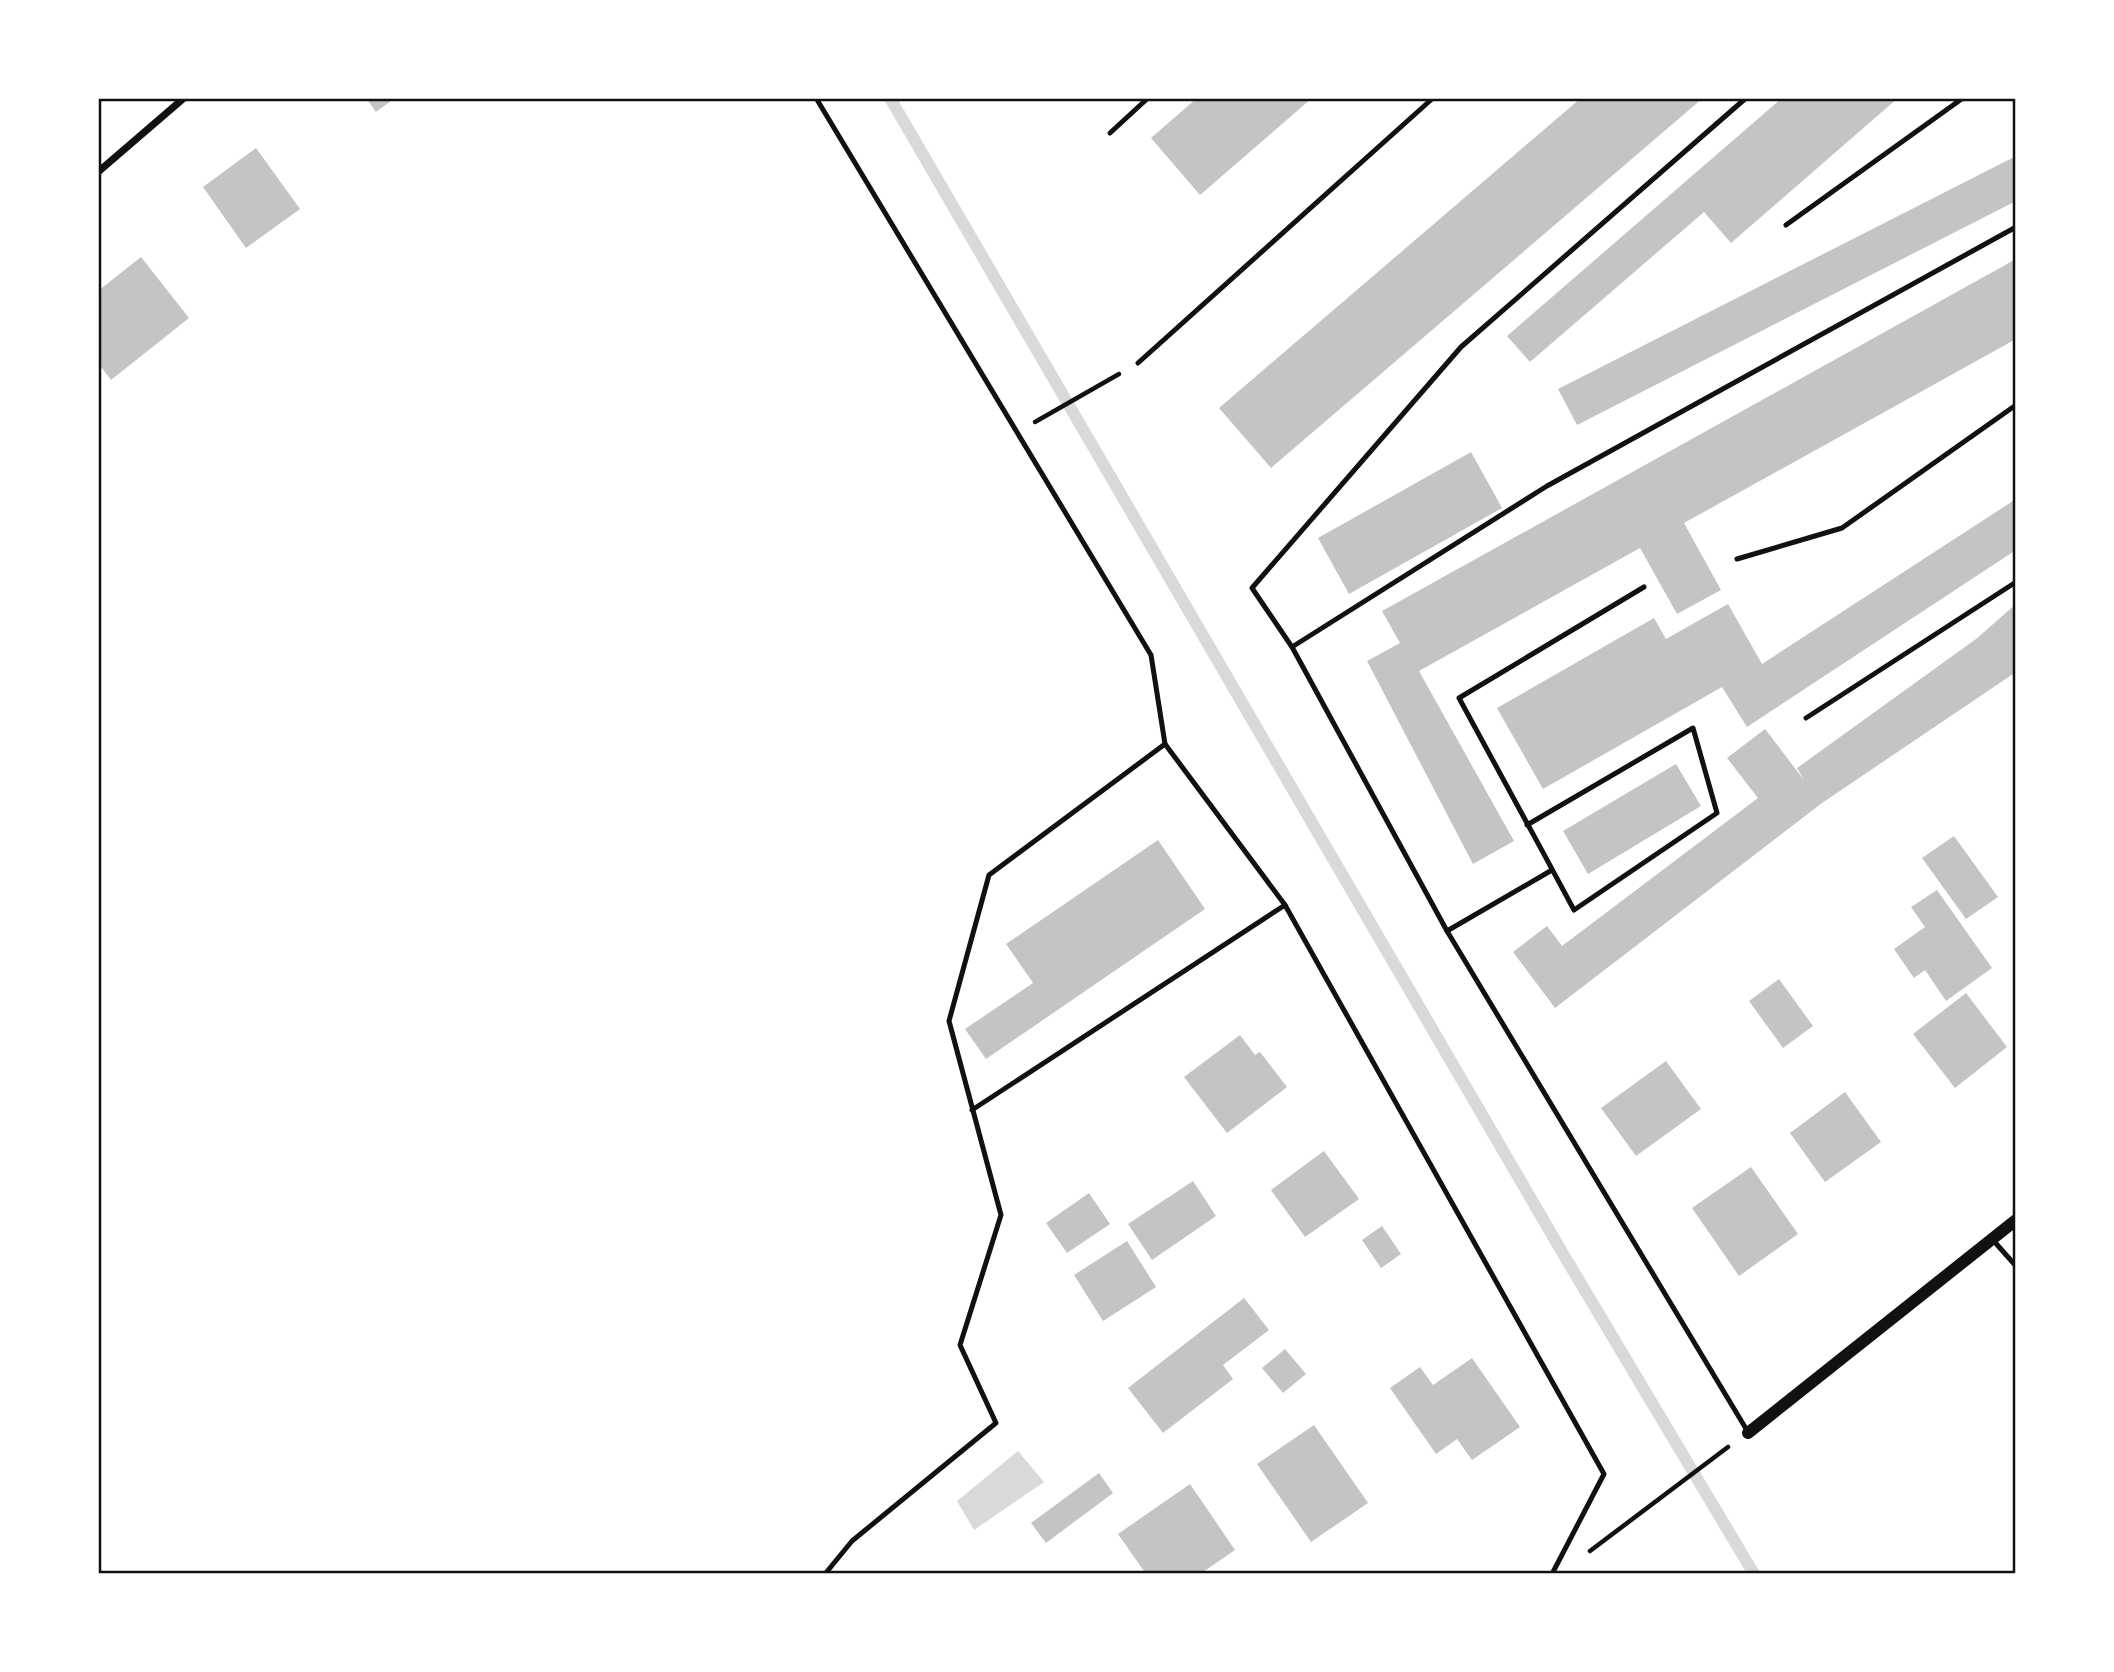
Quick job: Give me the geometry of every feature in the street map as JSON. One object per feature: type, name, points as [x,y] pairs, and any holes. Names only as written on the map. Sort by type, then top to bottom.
[{"type":"street","points":[[98,172],[184,98]]},
{"type":"street","points":[[1748,1433],[2016,1220]]},
{"type":"lane","points":[[816,98],[1151,655],[1165,744],[1285,905],[1604,1474],[1552,1574]]},
{"type":"lane","points":[[1110,133],[1148,98]]},
{"type":"lane","points":[[1138,363],[1433,98]]},
{"type":"lane","points":[[1746,98],[1461,347],[1252,588],[1292,647],[1447,931],[1748,1433]]},
{"type":"lane","points":[[1786,225],[1964,98]]},
{"type":"lane","points":[[1292,647],[1547,486],[2016,227]]},
{"type":"lane","points":[[1737,559],[1842,528],[2016,405]]},
{"type":"lane","points":[[1806,718],[2016,582]]},
{"type":"lane","points":[[1528,825],[1693,727],[1717,813],[1574,910],[1459,698],[1644,587]]},
{"type":"lane","points":[[825,1574],[852,1541],[996,1423],[960,1345],[1000,1214],[949,1021],[989,875],[1165,744]]},
{"type":"lane","points":[[1447,931],[1552,870]]},
{"type":"lane","points":[[972,1110],[1285,905]]},
{"type":"lane","points":[[1992,1239],[2016,1266]]},
{"type":"path","points":[[1045,416],[1138,363]]},
{"type":"path","points":[[1580,1558],[1648,1511],[1716,1456]]},
{"type":"shaded area","points":[[1018,1451],[1044,1482],[974,1530],[957,1501]]},
{"type":"building","points":[[366,98],[395,98],[376,112]]},
{"type":"building","points":[[1197,98],[1312,98],[1200,195],[1151,138]]},
{"type":"building","points":[[1581,98],[1703,98],[1271,468],[1219,408]]},
{"type":"building","points":[[1782,98],[1898,98],[1731,243],[1704,212],[1530,362],[1507,336]]},
{"type":"building","points":[[256,148],[300,209],[246,248],[203,187]]},
{"type":"building","points":[[2016,156],[2016,201],[1577,425],[1558,389]]},
{"type":"building","points":[[141,257],[189,318],[111,380],[98,363],[98,291]]},
{"type":"building","points":[[2016,259],[2016,339],[1684,523],[1721,590],[1677,614],[1640,548],[1419,671],[1514,841],[1473,864],[1367,661],[1400,643],[1382,611]]},
{"type":"building","points":[[1471,452],[1502,508],[1349,594],[1318,538]]},
{"type":"building","points":[[2016,499],[2016,550],[1747,727],[1722,687],[1543,789],[1497,708],[1654,618],[1666,639],[1728,604],[1762,664]]},
{"type":"building","points":[[2016,604],[2016,672],[1822,803],[1555,1008],[1513,952],[1547,926],[1562,946],[1758,798],[1727,758],[1765,729],[1804,780],[1797,768],[1976,639]]},
{"type":"building","points":[[1676,764],[1701,806],[1588,874],[1563,831]]},
{"type":"building","points":[[1954,836],[1998,897],[1966,919],[1922,858]]},
{"type":"building","points":[[1158,840],[1205,909],[986,1059],[965,1029],[1033,983],[1006,944]]},
{"type":"building","points":[[1937,890],[1992,968],[1946,1001],[1925,970],[1914,978],[1894,949],[1925,927],[1911,907]]},
{"type":"building","points":[[1779,979],[1813,1026],[1783,1048],[1749,1001]]},
{"type":"building","points":[[1966,993],[2007,1047],[1955,1088],[1913,1034]]},
{"type":"building","points":[[1240,1035],[1255,1055],[1260,1052],[1287,1087],[1227,1133],[1184,1077]]},
{"type":"building","points":[[1666,1061],[1701,1109],[1636,1156],[1601,1108]]},
{"type":"building","points":[[1845,1092],[1881,1142],[1825,1182],[1790,1133]]},
{"type":"building","points":[[1324,1151],[1359,1199],[1305,1237],[1271,1190]]},
{"type":"building","points":[[1751,1167],[1798,1234],[1739,1276],[1692,1208]]},
{"type":"building","points":[[1193,1181],[1216,1216],[1152,1260],[1128,1224]]},
{"type":"building","points":[[1089,1193],[1110,1224],[1067,1253],[1046,1223]]},
{"type":"building","points":[[1382,1226],[1401,1254],[1381,1268],[1362,1240]]},
{"type":"building","points":[[1127,1241],[1156,1287],[1103,1321],[1074,1275]]},
{"type":"building","points":[[1244,1298],[1269,1330],[1223,1365],[1233,1379],[1163,1433],[1128,1388]]},
{"type":"building","points":[[1285,1349],[1306,1374],[1283,1393],[1262,1368]]},
{"type":"building","points":[[1472,1358],[1520,1427],[1472,1460],[1457,1439],[1436,1454],[1390,1388],[1420,1367],[1433,1385]]},
{"type":"building","points":[[1314,1425],[1368,1503],[1311,1542],[1257,1464]]},
{"type":"building","points":[[1099,1473],[1113,1493],[1046,1543],[1031,1523]]},
{"type":"building","points":[[1190,1484],[1235,1550],[1200,1574],[1146,1574],[1118,1534]]},
{"type":"waterway","points":[[890,98],[1562,1252],[1754,1574]]}]
